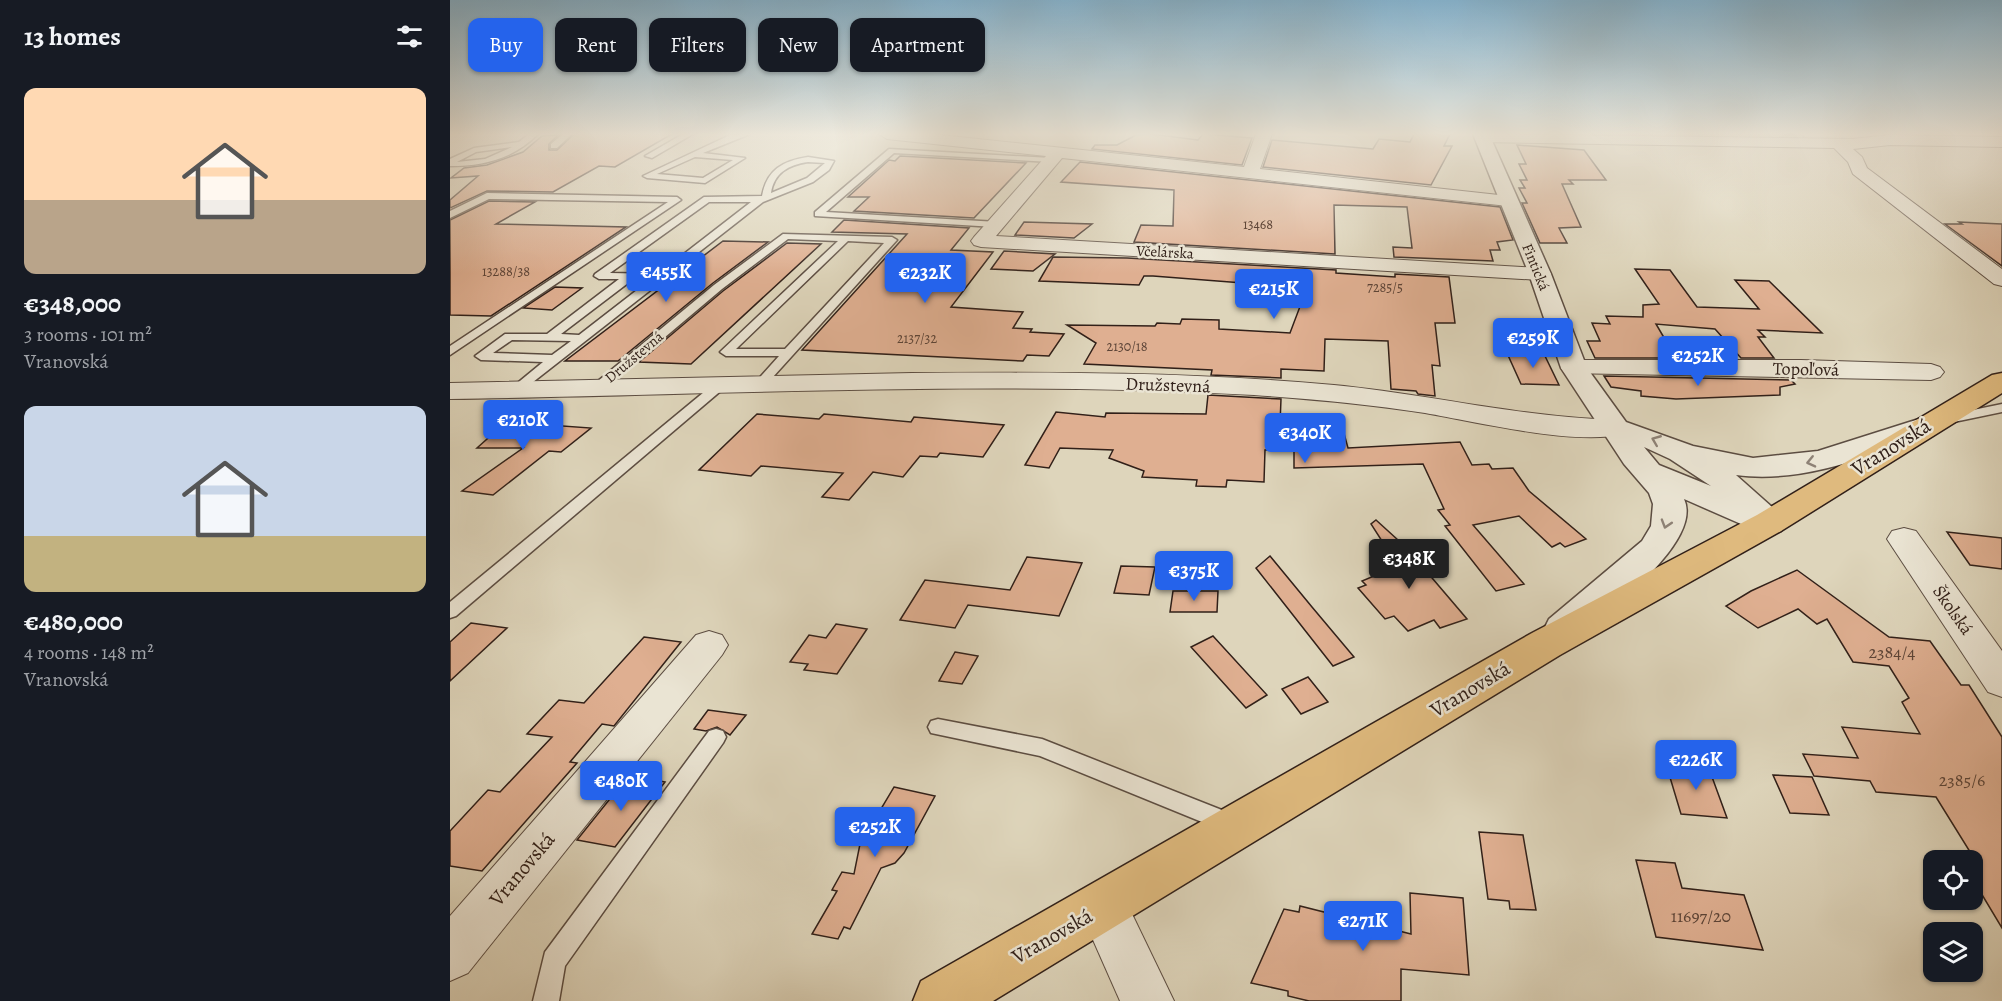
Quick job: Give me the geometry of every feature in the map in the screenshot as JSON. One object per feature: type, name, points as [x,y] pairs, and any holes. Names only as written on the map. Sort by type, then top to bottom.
[{"type":"main road","name":"Vranovská","points":[[941,1001],[1546,644],[1769,523],[2002,381]]},
{"type":"street","name":"Včelárska","points":[[1030,181],[981,241],[1540,274]]},
{"type":"street","points":[[1328,181],[1508,201]]},
{"type":"street","name":"Fintická","points":[[1500,181],[1540,274],[1574,368],[1635,457],[1664,490],[1670,504],[1668,526],[1654,549],[1546,644]]},
{"type":"street","points":[[1873,181],[2002,279]]},
{"type":"street","name":"Topoľová","points":[[1574,368],[1801,368],[1931,372]]},
{"type":"street","name":"Družstevná","points":[[450,391],[953,380],[1189,384],[1359,396],[1525,423],[1580,428],[1614,428]]},
{"type":"street","points":[[1690,455],[1752,467],[1794,466],[1850,453],[1929,424]]},
{"type":"street","points":[[1614,428],[1651,437],[1690,455],[1732,484],[1769,523]]},
{"type":"street","name":"Fintická","points":[[1650,472],[1769,523]]},
{"type":"street","name":"Školská","points":[[1904,539],[2002,681]]},
{"type":"street","name":"Vranovská","points":[[450,955],[709,645]]},
{"type":"street","points":[[1103,906],[1147,1001]]},
{"type":"lane","points":[[763,199],[768,181]]},
{"type":"lane","points":[[515,390],[657,277],[763,199],[804,181]]},
{"type":"lane","points":[[857,181],[818,214],[995,224]]},
{"type":"lane","points":[[450,215],[487,196],[677,200],[450,351]]},
{"type":"lane","points":[[657,277],[598,276],[707,199],[763,199]]},
{"type":"lane","name":"Družstevná","points":[[596,388],[718,287],[786,236],[892,240],[788,353]]},
{"type":"lane","points":[[788,353],[726,352],[846,238]]},
{"type":"lane","points":[[550,337],[629,277]]},
{"type":"lane","points":[[555,359],[481,356],[509,336],[580,338]]},
{"type":"lane","points":[[759,385],[788,353]]},
{"type":"lane","points":[[450,612],[718,386]]},
{"type":"lane","points":[[1929,424],[2002,408]]},
{"type":"lane","points":[[938,726],[1042,748],[1237,826]]},
{"type":"lane","points":[[546,1001],[554,961],[716,737]]},
{"type":"building","points":[[473,181],[573,181],[553,192],[487,191],[450,208],[450,200]]},
{"type":"building","points":[[866,181],[1009,181],[974,218],[854,211],[869,197],[848,197]]},
{"type":"building","points":[[1255,181],[1500,207],[1513,240],[1497,242],[1500,250],[1490,250],[1493,261],[1394,257],[1393,247],[1412,248],[1407,207],[1334,205],[1335,254],[1134,242],[1141,225],[1173,226],[1174,190],[1061,182]]},
{"type":"building","points":[[1391,181],[1433,181],[1431,185]]},
{"type":"building","points":[[1520,181],[1570,181],[1573,184],[1562,184],[1581,227],[1559,228],[1567,243],[1540,243],[1522,203],[1527,203],[1519,188],[1525,188]]},
{"type":"building","points":[[489,201],[535,202],[496,224],[626,227],[491,316],[450,315],[450,220]]},
{"type":"building","points":[[844,220],[969,228],[951,250],[993,252],[951,307],[1023,312],[1013,328],[1032,329],[1030,332],[1064,334],[1049,356],[1027,355],[1023,361],[802,350],[907,234],[832,232]]},
{"type":"building","points":[[1024,222],[1092,224],[1074,238],[1015,235]]},
{"type":"building","points":[[1959,222],[2002,224],[2002,266],[1945,224],[1962,224]]},
{"type":"building","points":[[723,241],[768,242],[713,283],[618,361],[565,361]]},
{"type":"building","points":[[787,243],[821,244],[691,364],[639,362],[723,291]]},
{"type":"building","points":[[1004,251],[1055,254],[1033,271],[991,269]]},
{"type":"building","points":[[1053,257],[1127,258],[1336,270],[1336,273],[1395,277],[1395,274],[1449,277],[1455,323],[1435,323],[1440,366],[1432,365],[1435,396],[1418,394],[1416,391],[1391,389],[1388,341],[1325,339],[1324,371],[1281,369],[1281,378],[1211,375],[1212,370],[1084,364],[1096,343],[1067,325],[1155,326],[1157,323],[1180,324],[1182,319],[1219,320],[1219,329],[1290,333],[1307,288],[1153,276],[1144,276],[1139,285],[1039,281]]},
{"type":"building","points":[[1635,269],[1670,270],[1697,307],[1759,309],[1735,280],[1769,281],[1822,333],[1758,330],[1765,337],[1758,337],[1774,358],[1741,358],[1715,329],[1656,324],[1676,358],[1595,358],[1587,341],[1600,341],[1592,323],[1610,324],[1606,316],[1643,317],[1643,305],[1659,304]]},
{"type":"building","points":[[555,287],[582,288],[552,310],[523,308]]},
{"type":"building","points":[[1507,353],[1544,354],[1559,385],[1521,384]]},
{"type":"building","points":[[1604,376],[1791,380],[1795,384],[1780,387],[1780,395],[1676,399],[1641,396],[1641,391],[1611,387]]},
{"type":"building","points":[[1208,395],[1281,399],[1280,424],[1342,426],[1348,448],[1460,442],[1472,465],[1489,464],[1492,469],[1513,468],[1529,491],[1586,539],[1565,547],[1560,543],[1552,547],[1519,516],[1473,525],[1524,584],[1496,591],[1445,526],[1450,525],[1438,510],[1444,509],[1423,464],[1294,468],[1294,450],[1319,449],[1265,450],[1264,482],[1227,480],[1226,487],[1196,486],[1197,480],[1142,477],[1144,471],[1109,458],[1113,450],[1060,448],[1049,468],[1025,465],[1056,412],[1105,417],[1106,413],[1206,414]]},
{"type":"building","points":[[757,414],[819,419],[824,414],[911,422],[914,417],[1004,425],[983,457],[940,453],[937,457],[920,456],[903,477],[873,472],[849,500],[822,497],[843,473],[761,466],[751,476],[699,470]]},
{"type":"building","points":[[505,423],[591,428],[561,452],[549,451],[493,495],[462,491],[523,448],[477,448]]},
{"type":"building","points":[[1376,520],[1421,561],[1427,572],[1467,619],[1440,628],[1434,620],[1408,631],[1394,616],[1385,619],[1358,588],[1366,585],[1362,581],[1398,566],[1371,524]]},
{"type":"building","points":[[1947,532],[2002,538],[2002,569],[1970,565]]},
{"type":"building","points":[[1270,556],[1354,657],[1333,666],[1256,568]]},
{"type":"building","points":[[1027,557],[1082,563],[1059,616],[968,605],[955,628],[900,620],[925,580],[1010,590]]},
{"type":"building","points":[[1121,566],[1155,567],[1149,595],[1114,593]]},
{"type":"building","points":[[1797,570],[1889,637],[1930,641],[1961,685],[1969,685],[2002,737],[2002,928],[1983,896],[1983,850],[1969,850],[1936,797],[1876,792],[1870,781],[1814,776],[1803,754],[1858,758],[1842,727],[1920,734],[1902,702],[1909,698],[1889,666],[1853,662],[1827,619],[1817,624],[1798,609],[1758,628],[1726,606],[1751,591]]},
{"type":"building","points":[[1173,591],[1218,591],[1217,612],[1170,612]]},
{"type":"building","points":[[471,623],[507,628],[450,681],[450,642]]},
{"type":"building","points":[[836,624],[867,629],[837,674],[804,670],[808,664],[790,662],[809,635],[826,638]]},
{"type":"building","points":[[1213,636],[1267,695],[1246,708],[1191,647]]},
{"type":"building","points":[[644,637],[681,642],[614,726],[602,724],[570,762],[577,763],[482,871],[450,866],[450,831],[488,790],[500,792],[552,737],[527,734],[559,700],[584,703]]},
{"type":"building","points":[[955,652],[978,656],[962,684],[939,681]]},
{"type":"building","points":[[1308,677],[1328,702],[1301,714],[1282,689]]},
{"type":"building","points":[[708,710],[746,715],[730,735],[717,727],[706,731],[694,729]]},
{"type":"building","points":[[1666,764],[1708,766],[1727,818],[1681,814]]},
{"type":"building","points":[[1773,775],[1812,777],[1829,815],[1790,813]]},
{"type":"building","points":[[640,777],[665,782],[615,847],[577,840],[625,780],[632,781]]},
{"type":"building","points":[[894,787],[935,796],[904,853],[895,863],[881,868],[850,929],[844,927],[838,939],[812,934],[837,891],[832,890],[842,872],[854,874],[860,844]]},
{"type":"building","points":[[1479,832],[1523,835],[1536,910],[1510,909],[1509,901],[1488,899]]},
{"type":"building","points":[[1636,860],[1675,863],[1682,888],[1744,895],[1763,950],[1656,937]]},
{"type":"building","points":[[1410,893],[1463,898],[1469,975],[1401,969],[1401,1001],[1309,1001],[1288,996],[1288,991],[1251,983],[1284,909],[1299,912],[1300,906],[1411,934]]}]
